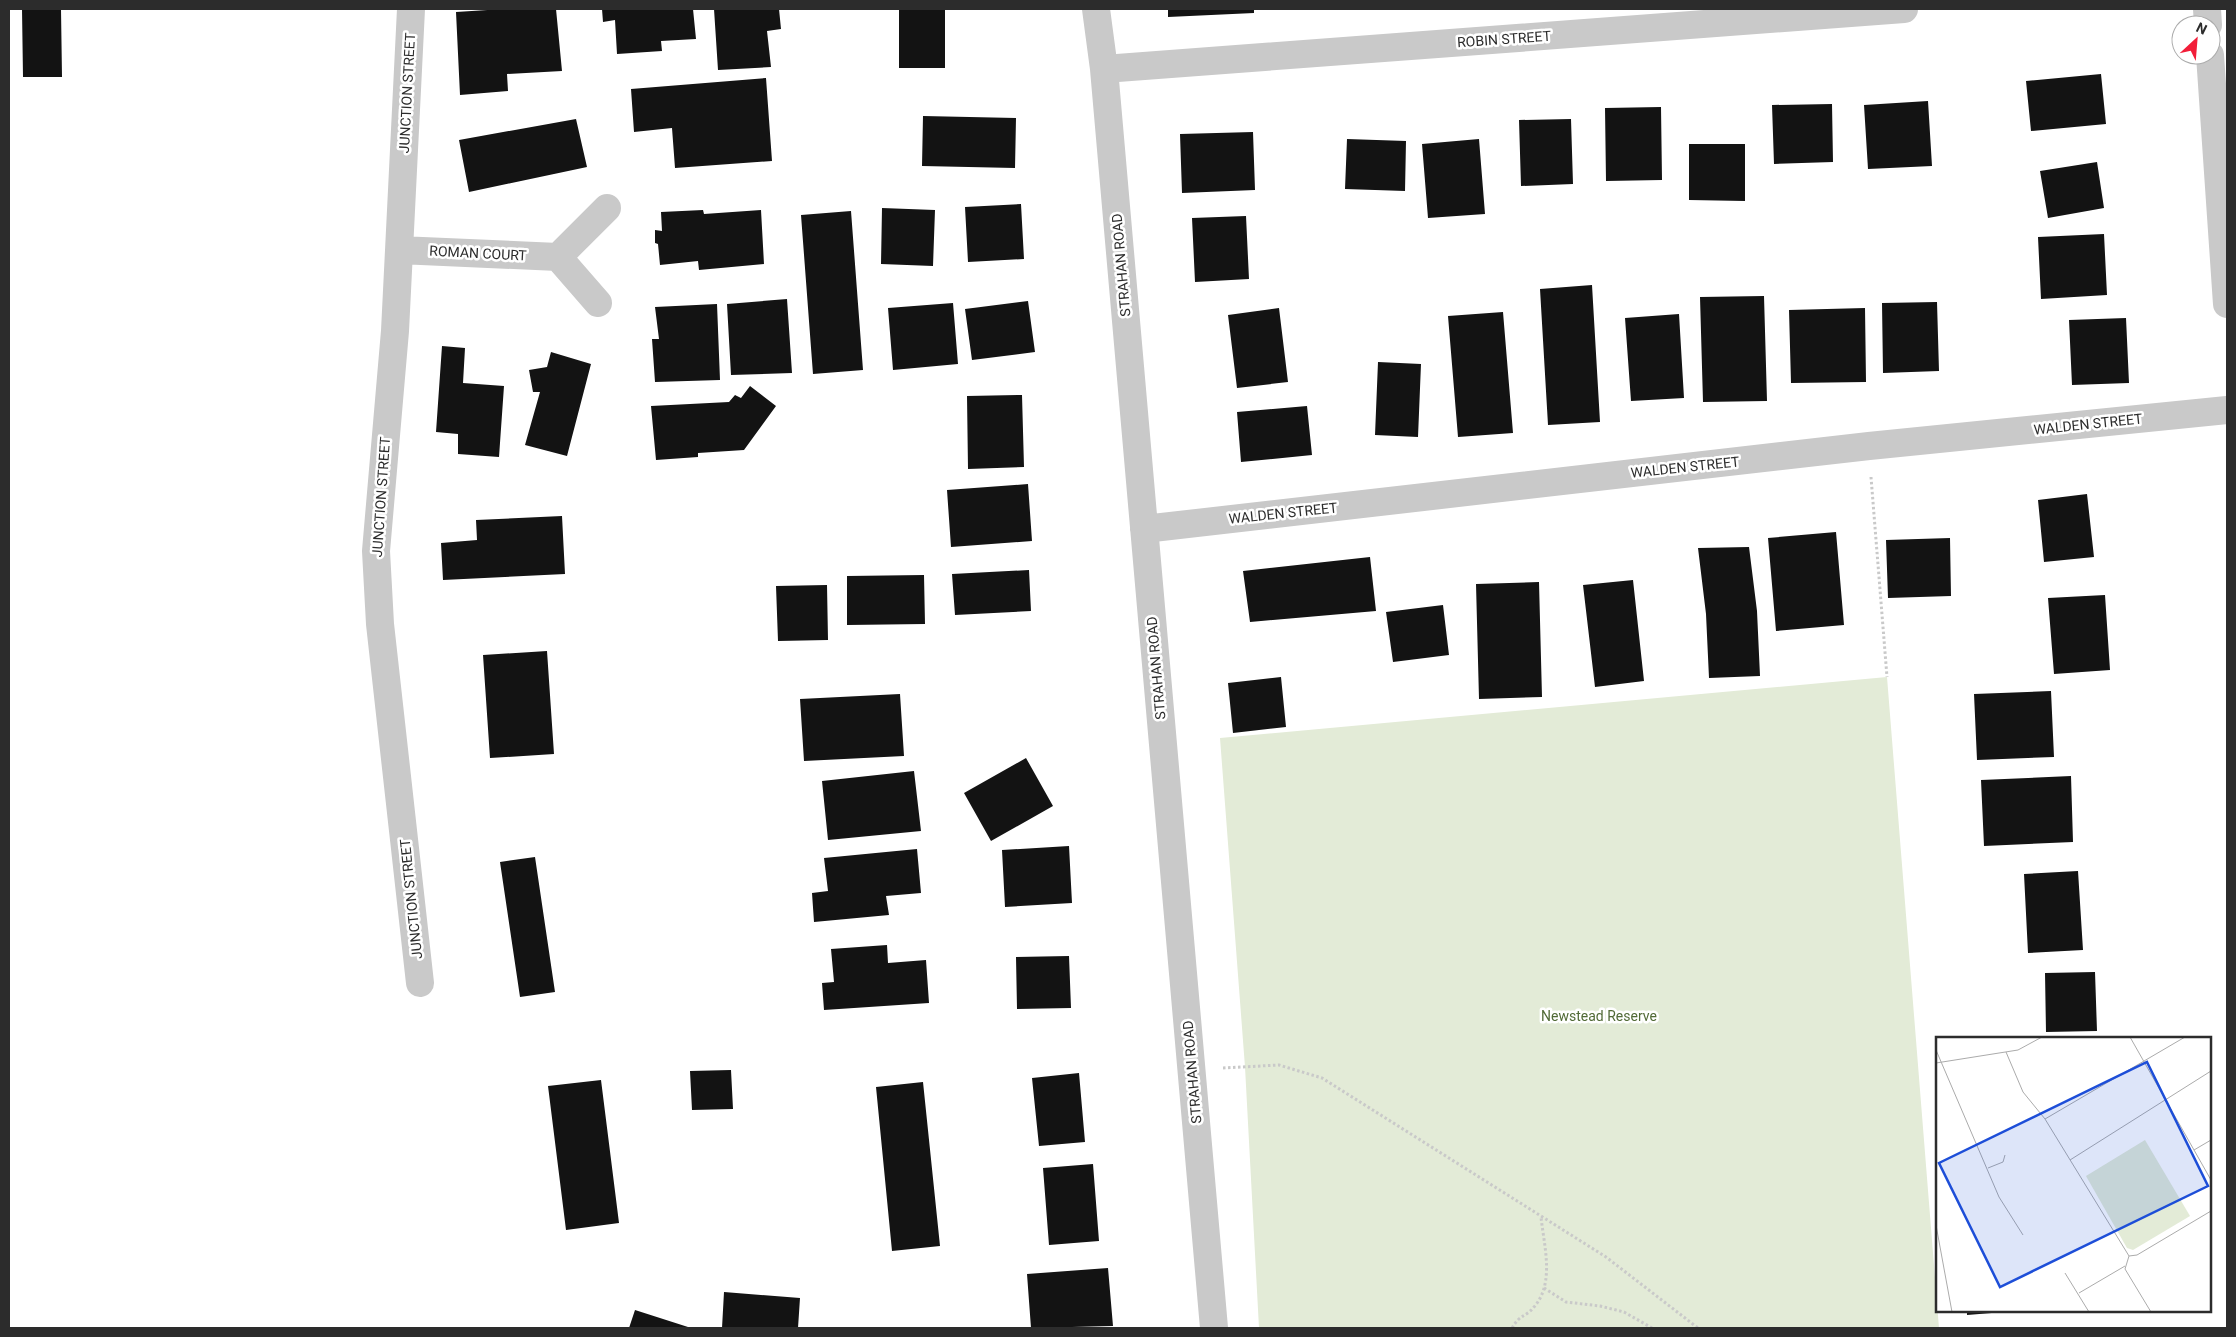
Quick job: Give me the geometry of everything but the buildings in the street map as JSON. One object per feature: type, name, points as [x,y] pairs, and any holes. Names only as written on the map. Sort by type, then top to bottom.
[{"type":"street","name":"JUNCTION STREET","points":[[411,9],[395,331],[376,551],[380,624],[420,983]]},
{"type":"street","name":"STRAHAN ROAD","points":[[1096,9],[1104,69],[1214,1328]]},
{"type":"street","name":"ROBIN STREET","points":[[1104,69],[1904,9]]},
{"type":"street","points":[[2211,65],[2227,304]]},
{"type":"street","points":[[598,303],[558,257],[608,208]]},
{"type":"street","name":"ROMAN COURT","points":[[399,250],[558,257]]},
{"type":"street","name":"WALDEN STREET","points":[[1144,529],[1869,446],[2227,410]]},
{"type":"path","points":[[1869,446],[1887,677]]},
{"type":"path","points":[[1192,1070],[1278,1065],[1322,1078],[1606,1257],[1698,1328]]},
{"type":"path","points":[[1512,1328],[1518,1318],[1533,1309],[1546,1282],[1541,1217]]},
{"type":"path","points":[[1544,1288],[1566,1302],[1600,1306],[1624,1312],[1652,1328]]},
{"type":"green space","name":"Newstead Reserve","points":[[1887,677],[1936,1290],[1936,1312],[1938,1312],[1939,1328],[1259,1328],[1245,1067],[1220,738]]}]
